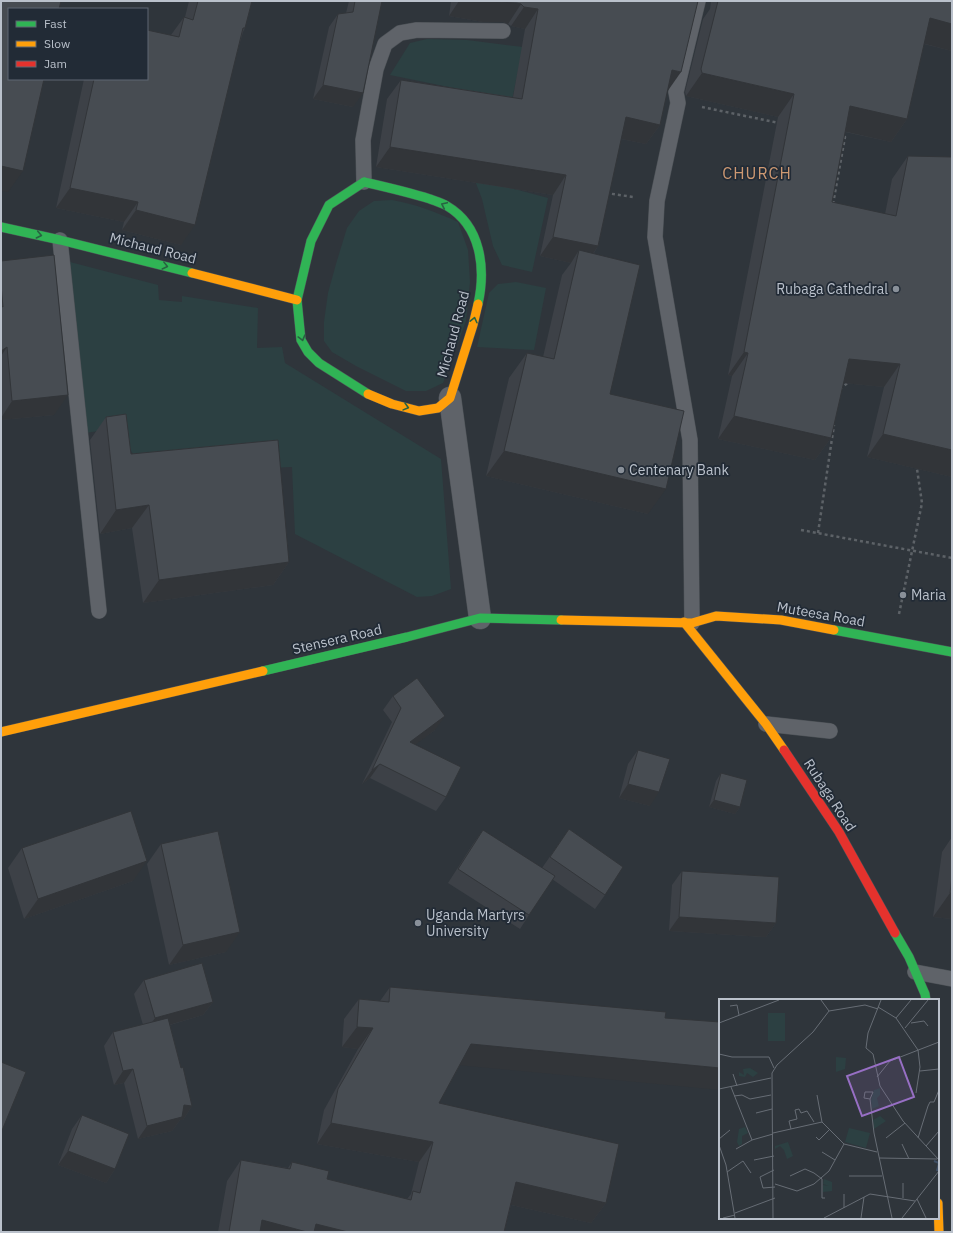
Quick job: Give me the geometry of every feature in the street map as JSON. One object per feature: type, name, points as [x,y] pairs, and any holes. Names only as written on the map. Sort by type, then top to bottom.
[{"type":"street","name":"Michaud Road","points":[[364,182],[412,194],[446,205],[458,214],[471,229],[480,250],[481,291],[473,325],[450,398],[438,408],[420,411],[392,404],[364,392],[319,363],[308,352],[301,340],[297,300],[311,241],[329,205],[364,182]]},
{"type":"street","name":"Michaud Road","points":[[1,227],[60,240],[297,300]]},
{"type":"street","points":[[450,398],[480,618]]},
{"type":"street","name":"Muteesa Road","points":[[688,622],[716,616],[782,620],[952,652]]},
{"type":"street","name":"Stensera Road","points":[[1,732],[407,637],[480,618],[688,622]]},
{"type":"street","name":"Rubaga Road","points":[[688,622],[766,724],[839,832],[909,957],[926,999]]},
{"type":"street","points":[[939,1218],[940,1232]]},
{"type":"lane","points":[[688,622],[690,440],[655,237],[657,201],[678,102],[676,92],[698,1]]},
{"type":"lane","points":[[364,182],[362,140],[376,69],[385,44],[400,33],[417,30],[503,31]]},
{"type":"lane","points":[[60,240],[99,612]]},
{"type":"lane","points":[[766,724],[830,731]]},
{"type":"lane","points":[[915,972],[952,979]]},
{"type":"path","points":[[678,102],[785,124]]},
{"type":"path","points":[[833,207],[845,137],[838,135]]},
{"type":"path","points":[[601,192],[657,201]]},
{"type":"path","points":[[839,390],[856,377]]},
{"type":"path","points":[[818,533],[834,420]]},
{"type":"path","points":[[894,641],[922,503],[918,469]]},
{"type":"path","points":[[800,530],[952,558]]},
{"type":"green space","points":[[427,39],[467,40],[523,47],[512,100],[390,75],[410,43]]},
{"type":"green space","points":[[474,178],[548,198],[532,272],[502,265],[493,246],[482,199]]},
{"type":"green space","points":[[392,200],[425,209],[458,222],[468,250],[470,282],[466,321],[443,383],[426,391],[406,391],[332,352],[324,341],[324,322],[328,293],[347,228],[359,211],[374,201]]},
{"type":"green space","points":[[70,262],[158,285],[159,300],[182,302],[182,296],[258,308],[257,348],[282,347],[285,363],[441,459],[451,589],[432,596],[417,597],[295,534],[292,467],[268,468],[136,457],[112,429],[85,433]]},
{"type":"green space","points":[[516,282],[546,288],[534,350],[477,347],[489,293],[498,284]]},
{"type":"building","points":[[1,1],[61,1],[59,8],[8,8],[8,80],[44,80],[23,171],[1,166]]},
{"type":"building","points":[[198,1],[252,1],[245,28],[243,28],[195,225],[136,210],[138,202],[70,188],[94,80],[148,80],[148,30],[179,37],[184,17],[193,20]]},
{"type":"building","points":[[355,1],[382,1],[363,93],[323,85],[338,14],[353,12]]},
{"type":"building","points":[[488,1],[698,1],[681,72],[672,70],[660,125],[626,117],[598,246],[553,237],[566,175],[390,147],[401,80],[522,99],[538,9],[524,7],[517,3]]},
{"type":"building","points":[[718,1],[952,1],[952,24],[930,18],[907,119],[850,106],[832,202],[896,216],[908,156],[952,157],[952,450],[883,434],[900,364],[849,359],[831,438],[734,416],[748,353],[744,352],[794,94],[702,73],[701,69]]},
{"type":"building","points":[[579,250],[640,265],[610,394],[684,411],[666,489],[504,451],[527,353],[554,359]]},
{"type":"building","points":[[54,255],[68,395],[12,401],[7,347],[1,351],[1,306],[3,307],[1,261]]},
{"type":"building","points":[[126,414],[131,454],[278,440],[289,562],[159,580],[149,505],[116,510],[106,417]]},
{"type":"building","points":[[417,678],[445,716],[410,742],[461,767],[446,797],[380,764],[372,770],[401,708],[393,696]]},
{"type":"building","points":[[638,750],[670,759],[659,792],[628,784]]},
{"type":"building","points":[[721,773],[747,780],[740,807],[714,800]]},
{"type":"building","points":[[131,811],[147,861],[38,899],[22,848]]},
{"type":"building","points":[[569,829],[623,867],[605,895],[550,857]]},
{"type":"building","points":[[483,830],[555,876],[529,915],[458,869]]},
{"type":"building","points":[[218,831],[240,932],[183,945],[161,844]]},
{"type":"building","points":[[682,871],[779,877],[776,923],[679,917]]},
{"type":"building","points":[[952,876],[952,893],[950,893]]},
{"type":"building","points":[[202,963],[213,1002],[155,1018],[144,980]]},
{"type":"building","points":[[390,987],[666,1012],[665,1018],[719,1022],[719,1068],[471,1044],[439,1103],[619,1144],[606,1203],[516,1182],[504,1232],[348,1232],[316,1224],[314,1232],[307,1232],[262,1220],[260,1232],[229,1232],[241,1160],[290,1169],[292,1162],[329,1171],[327,1179],[411,1200],[413,1191],[420,1193],[433,1142],[331,1123],[338,1089],[373,1028],[357,1027],[359,999],[389,1002]]},
{"type":"building","points":[[168,1018],[181,1068],[183,1067],[192,1106],[184,1105],[182,1117],[147,1126],[133,1069],[123,1071],[113,1032]]},
{"type":"building","points":[[1,1062],[26,1072],[1,1133]]},
{"type":"building","points":[[82,1115],[129,1134],[115,1169],[68,1151]]},
{"type":"traffic: fast","points":[[364,182],[430,199],[445,205],[458,214],[474,236],[481,262],[478,304]]},
{"type":"traffic: fast","points":[[364,182],[329,205],[311,241],[297,300],[301,340],[308,352],[319,363],[368,394]]},
{"type":"traffic: fast","points":[[1,227],[192,273]]},
{"type":"traffic: fast","points":[[263,671],[480,618],[561,620]]},
{"type":"traffic: fast","points":[[834,630],[952,652]]},
{"type":"traffic: fast","points":[[895,933],[909,957],[926,999]]},
{"type":"traffic: slow","points":[[192,273],[297,300]]},
{"type":"traffic: slow","points":[[368,394],[392,404],[419,411],[438,408],[450,398],[473,325],[478,304]]},
{"type":"traffic: slow","points":[[561,620],[692,623],[716,616],[781,620],[834,630]]},
{"type":"traffic: slow","points":[[684,622],[766,724],[784,750]]},
{"type":"traffic: slow","points":[[1,732],[263,671]]},
{"type":"traffic: slow","points":[[939,1219],[939,1232]]},
{"type":"traffic: jam","points":[[784,750],[839,832],[895,933]]},
{"type":"place","name":"Rubaga Cathedral","points":[[896,289]]},
{"type":"place","name":"Centenary Bank","points":[[621,470]]},
{"type":"place","name":"Maria","points":[[903,595]]},
{"type":"place","name":"Uganda Martyrs University","points":[[418,923]]},
{"type":"district","name":"CHURCH","points":[[757,173]]}]
